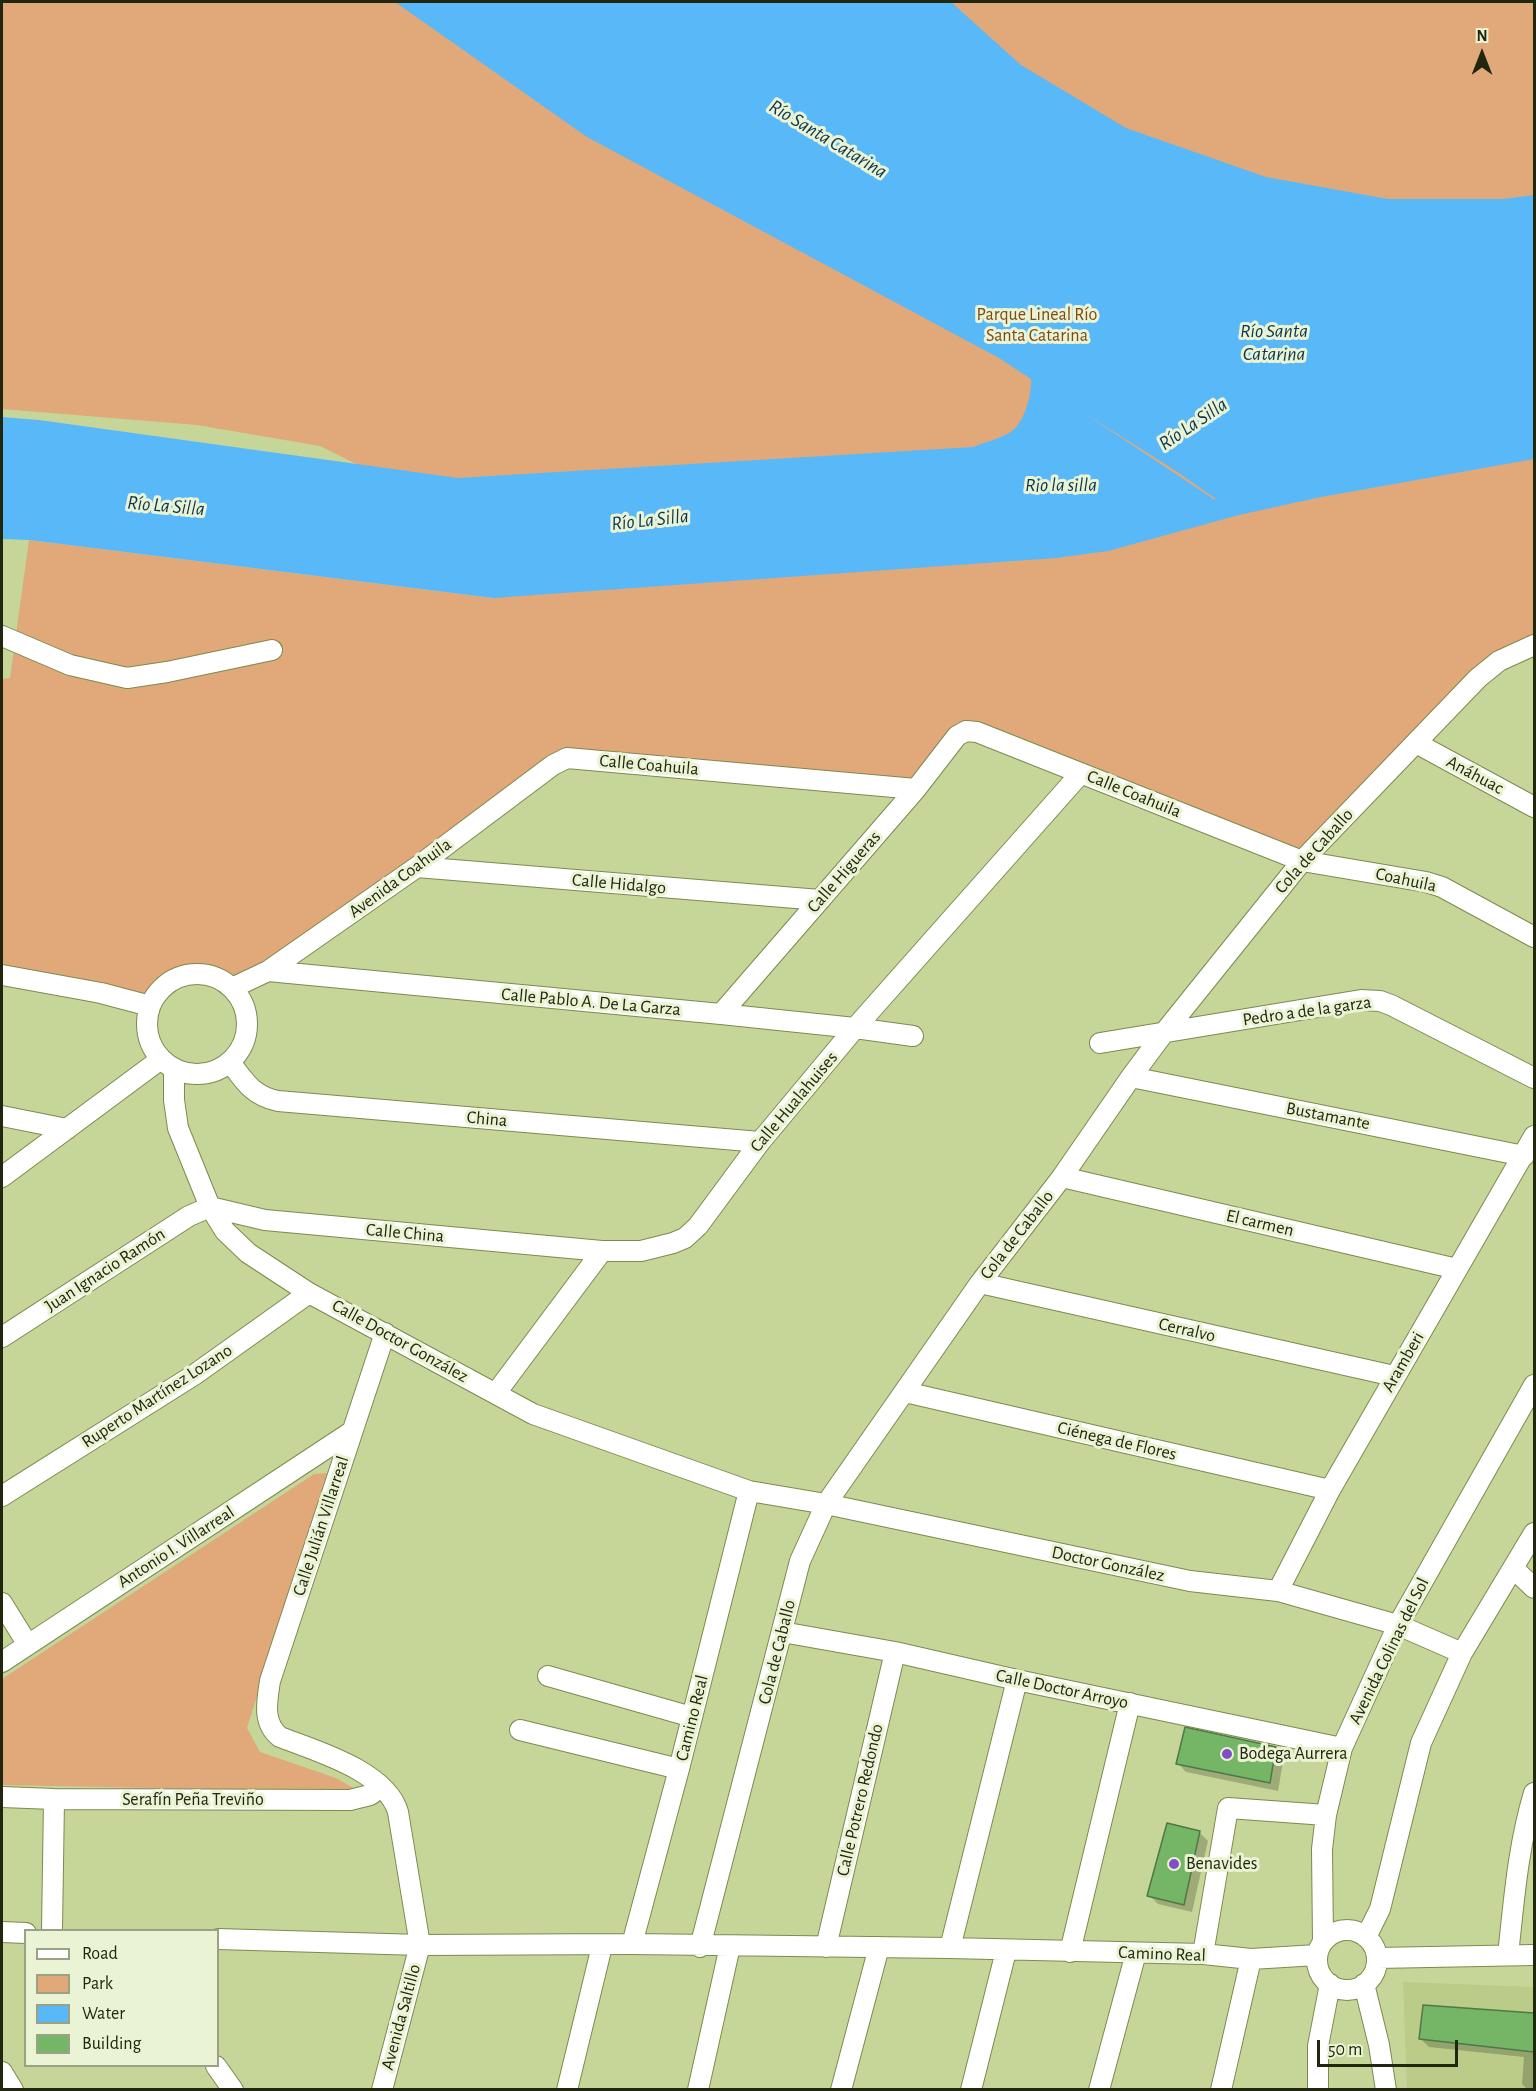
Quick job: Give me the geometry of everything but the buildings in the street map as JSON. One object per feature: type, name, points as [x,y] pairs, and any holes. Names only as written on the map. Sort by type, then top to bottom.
[{"type":"street","points":[[2,636],[70,665],[127,678],[272,650]]},
{"type":"street","name":"Cola de Caballo","points":[[700,1947],[800,1561],[826,1504],[980,1283],[1062,1177],[1131,1077],[1302,861],[1478,678],[1499,661],[1531,651]]},
{"type":"street","name":"Calle Coahuila","points":[[966,731],[977,732],[1302,861]]},
{"type":"street","name":"Calle Higueras","points":[[721,1014],[916,789],[957,736],[966,731]]},
{"type":"street","name":"Anáhuac","points":[[1416,743],[1534,807]]},
{"type":"street","name":"Calle Coahuila","points":[[563,760],[573,758],[916,789]]},
{"type":"street","name":"Avenida Coahuila","points":[[232,988],[268,971],[417,867],[563,760]]},
{"type":"street","name":"Calle Hualahuises","points":[[602,1251],[641,1251],[673,1243],[685,1238],[698,1226],[760,1142],[855,1028],[1081,773]]},
{"type":"street","name":"Coahuila","points":[[1302,861],[1434,884],[1459,894],[1534,937]]},
{"type":"street","name":"Calle Hidalgo","points":[[417,867],[820,900]]},
{"type":"street","name":"Calle Pablo A. De La Garza","points":[[268,971],[721,1014],[913,1036]]},
{"type":"street","points":[[200,974],[225,982],[232,988],[243,1003],[246,1012],[247,1030],[242,1048],[222,1068],[206,1074],[190,1074],[167,1064],[151,1046],[147,1030],[150,1006],[159,990],[173,979],[200,974]]},
{"type":"street","points":[[2,975],[101,993],[150,1006]]},
{"type":"street","name":"Pedro a de la garza","points":[[1100,1043],[1361,1000],[1380,1001],[1534,1078]]},
{"type":"street","name":"China","points":[[230,1062],[253,1091],[278,1101],[760,1142]]},
{"type":"street","points":[[2,1176],[67,1129],[167,1064]]},
{"type":"street","name":"Calle Doctor González","points":[[167,1064],[178,1128],[210,1207],[225,1231],[248,1253],[309,1293],[532,1414],[749,1491]]},
{"type":"street","name":"Bustamante","points":[[1131,1077],[1524,1156]]},
{"type":"street","points":[[2,1116],[67,1129]]},
{"type":"street","name":"Aramberi","points":[[1278,1591],[1330,1490],[1534,1136]]},
{"type":"street","name":"El carmen","points":[[1062,1177],[1457,1269]]},
{"type":"street","name":"Calle China","points":[[210,1207],[265,1220],[602,1251]]},
{"type":"street","name":"Juan Ignacio Ramón","points":[[2,1337],[189,1216],[210,1207]]},
{"type":"street","points":[[496,1393],[602,1251]]},
{"type":"street","name":"Cerralvo","points":[[980,1283],[1395,1376]]},
{"type":"street","name":"Ruperto Martínez Lozano","points":[[2,1496],[194,1375],[309,1293]]},
{"type":"street","name":"Calle Julián Villarreal","points":[[381,1787],[366,1773],[348,1764],[280,1737],[268,1722],[267,1702],[270,1681],[385,1333]]},
{"type":"street","name":"Avenida Colinas del Sol","points":[[1320,1948],[1322,1849],[1326,1815],[1342,1748],[1398,1625],[1534,1385]]},
{"type":"street","name":"Ciénega de Flores","points":[[905,1392],[1330,1490]]},
{"type":"street","name":"Antonio I. Villarreal","points":[[2,1662],[351,1432]]},
{"type":"street","name":"Doctor González","points":[[749,1491],[826,1504],[1190,1581],[1278,1591],[1398,1625],[1462,1653]]},
{"type":"street","name":"Camino Real","points":[[633,1944],[749,1491]]},
{"type":"street","points":[[1366,1937],[1380,1909],[1421,1743],[1462,1653],[1534,1533]]},
{"type":"street","points":[[1513,1568],[1534,1588]]},
{"type":"street","points":[[2,1603],[28,1645]]},
{"type":"street","name":"Calle Doctor Arroyo","points":[[782,1632],[895,1652],[1342,1748]]},
{"type":"street","name":"Calle Potrero Redondo","points":[[826,1947],[895,1652]]},
{"type":"street","points":[[548,1676],[692,1717]]},
{"type":"street","points":[[950,1948],[1017,1680]]},
{"type":"street","points":[[1070,1952],[1130,1703]]},
{"type":"street","points":[[520,1731],[679,1769]]},
{"type":"street","points":[[381,1787],[396,1804],[398,1812],[420,1945]]},
{"type":"street","name":"Serafín Peña Treviño","points":[[2,1797],[350,1800],[370,1795],[381,1787]]},
{"type":"street","points":[[1508,1955],[1519,1857],[1524,1826],[1534,1793]]},
{"type":"street","points":[[52,1929],[54,1799]]},
{"type":"street","points":[[1203,1954],[1228,1808],[1326,1815]]},
{"type":"street","points":[[1349,1930],[1366,1937],[1375,1950],[1377,1958],[1373,1973],[1364,1984],[1348,1989],[1340,1989],[1330,1984],[1320,1973],[1320,1948],[1339,1931],[1349,1930]]},
{"type":"street","points":[[2,1932],[24,1933]]},
{"type":"street","name":"Camino Real","points":[[219,1939],[420,1945],[602,1946],[633,1944],[700,1947],[950,1948],[1203,1954],[1251,1959],[1320,1948]]},
{"type":"street","name":"Avenida Saltillo","points":[[382,2090],[420,1945]]},
{"type":"street","points":[[567,2090],[602,1946]]},
{"type":"street","points":[[698,2090],[730,1946]]},
{"type":"street","points":[[841,2090],[879,1947]]},
{"type":"street","points":[[971,2090],[1006,1951]]},
{"type":"street","points":[[1099,2090],[1136,1953]]},
{"type":"street","points":[[1377,1958],[1534,1955]]},
{"type":"street","points":[[1221,2090],[1251,1959]]},
{"type":"street","points":[[1318,2090],[1318,2046],[1330,1984]]},
{"type":"street","points":[[1364,1984],[1379,2045],[1386,2090]]},
{"type":"street","points":[[217,2067],[233,2090]]},
{"type":"street","points":[[2,2072],[14,2090]]},
{"type":"shaded area","points":[[1403,1982],[1534,1987],[1534,2089],[1407,2089]]},
{"type":"green space","name":"Parque Lineal Río Santa Catarina","points":[[2,2],[1534,2],[1534,645],[1499,661],[1302,861],[971,731],[916,789],[573,757],[232,988],[211,977],[191,975],[173,982],[154,998],[2,975],[2,679],[10,678],[29,540],[493,598],[545,558],[320,446],[197,425],[2,409]]},
{"type":"green space","points":[[327,1473],[247,1728],[260,1752],[336,1778],[360,1792],[2,1785],[2,1679],[314,1474]]},
{"type":"water","name":"Río Santa Catarina","points":[[395,2],[951,2],[1021,65],[1126,128],[1266,177],[1388,199],[1503,199],[1534,195],[1534,459],[1321,497],[1239,515],[1108,551],[1056,558],[493,598],[29,540],[2,539],[2,417],[39,420],[458,478],[973,447],[1005,435],[1014,429],[1023,417],[1030,393],[1031,379],[999,358],[587,137]],"holes":[[[1084,413],[1176,471],[1216,499]]]},
{"type":"place","name":"Bodega Aurrera","points":[[1227,1754]]},
{"type":"place","name":"Benavides","points":[[1174,1864]]},
{"type":"water label","name":"Río La Silla","points":[[1193,424]]},
{"type":"water label","name":"Rio la silla","points":[[1061,485]]},
{"type":"water label","name":"Río La Silla","points":[[166,506]]},
{"type":"water label","name":"Río La Silla","points":[[650,520]]}]
